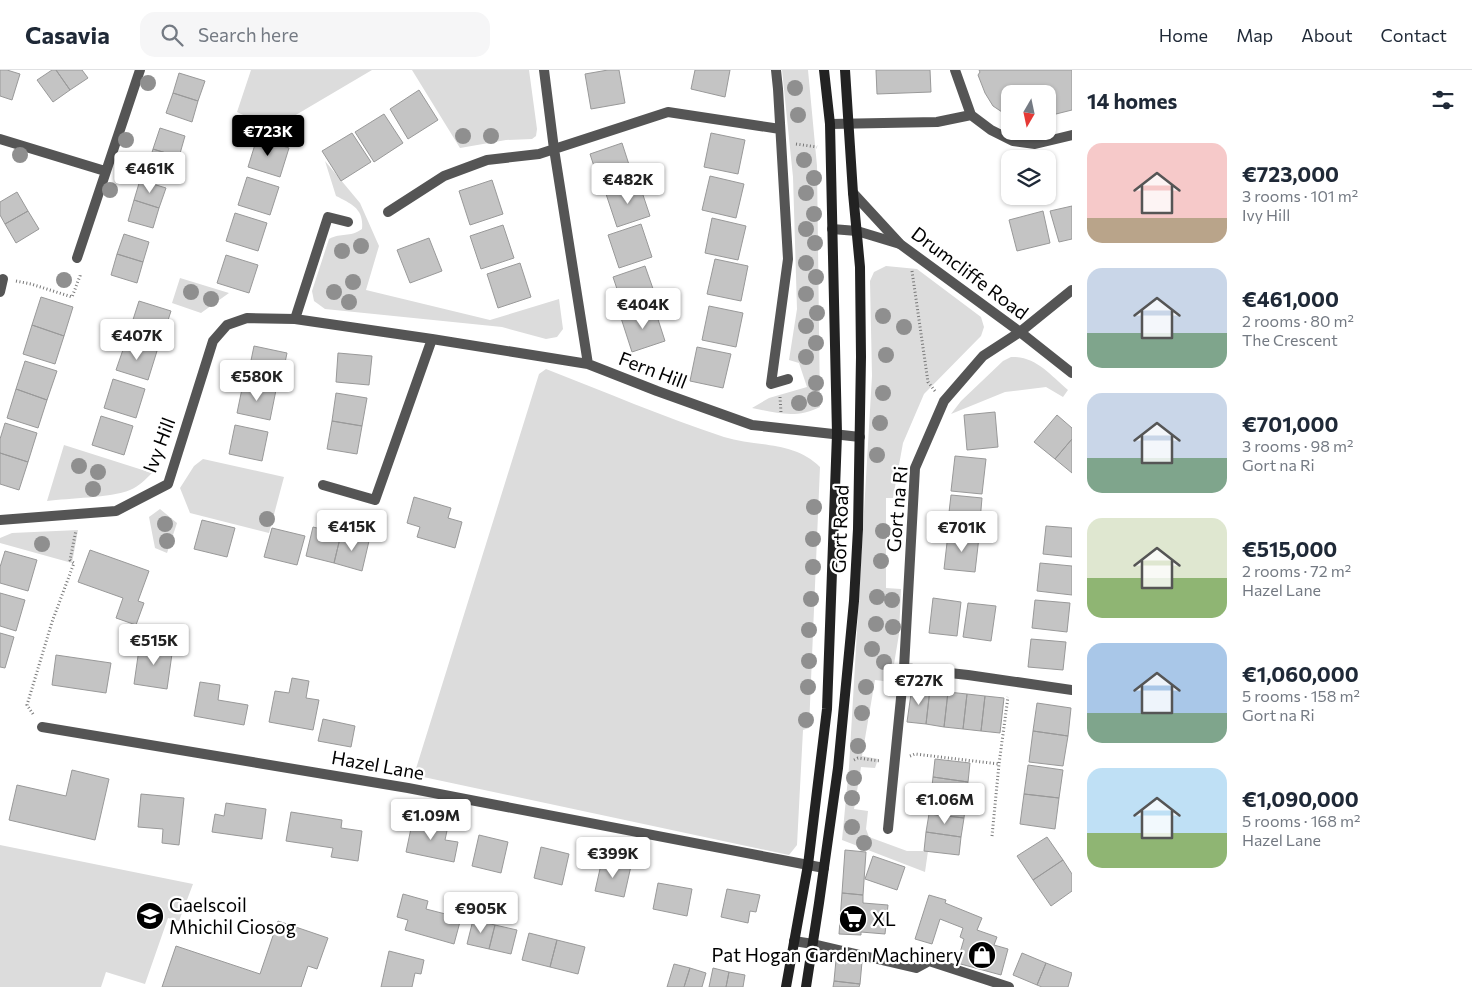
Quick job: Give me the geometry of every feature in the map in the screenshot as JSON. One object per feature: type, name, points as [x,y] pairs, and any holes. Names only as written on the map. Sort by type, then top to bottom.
[{"type":"main road","name":"Gort Road","points":[[786,987],[808,865],[827,709],[837,434],[830,124],[824,70]]},
{"type":"main road","name":"Gort Road","points":[[806,987],[838,768],[854,601],[858,529],[860,267],[845,70]]},
{"type":"street","points":[[77,258],[140,70]]},
{"type":"street","name":"Fern Hill","points":[[544,70],[554,149],[588,364],[752,425],[860,437]]},
{"type":"street","points":[[776,70],[788,259],[772,384],[788,379]]},
{"type":"street","points":[[955,70],[971,114],[991,130],[1013,142],[1035,144],[1072,135]]},
{"type":"street","points":[[388,212],[444,176],[487,160],[539,154],[668,112],[780,129]]},
{"type":"street","points":[[830,124],[937,122],[971,114]]},
{"type":"street","points":[[0,138],[105,171]]},
{"type":"street","name":"Drumcliffe Road","points":[[853,193],[900,244],[1020,332],[1072,373]]},
{"type":"street","points":[[294,319],[328,217],[348,222]]},
{"type":"street","points":[[832,229],[857,231],[900,244]]},
{"type":"street","points":[[0,292],[3,279]]},
{"type":"street","name":"Gort na Ri","points":[[888,829],[904,668],[915,468],[944,400],[983,356],[1020,332],[1072,290]]},
{"type":"street","name":"Ivy Hill","points":[[0,520],[116,511],[168,484],[213,341],[228,325],[247,318],[294,319],[588,364]]},
{"type":"street","points":[[323,485],[375,500],[432,339]]},
{"type":"street","points":[[904,668],[1072,690]]},
{"type":"street","name":"Hazel Lane","points":[[42,727],[408,788],[824,868]]},
{"type":"street","points":[[794,941],[916,968],[929,961],[1009,987]]},
{"type":"path","points":[[780,142],[830,148]]},
{"type":"path","points":[[916,256],[911,264],[928,382],[944,400]]},
{"type":"path","points":[[3,279],[31,284],[72,297],[80,276],[77,258]]},
{"type":"path","points":[[772,384],[781,398],[781,428]]},
{"type":"path","points":[[42,727],[27,705],[52,622],[74,563],[70,560],[78,514]]},
{"type":"path","points":[[992,836],[1010,681]]},
{"type":"path","points":[[838,768],[858,758],[894,763],[915,754],[999,764]]},
{"type":"shaded area","points":[[251,70],[372,70],[272,129],[237,112]]},
{"type":"shaded area","points":[[412,70],[529,70],[537,129],[536,136],[532,139],[506,140],[460,148]]},
{"type":"shaded area","points":[[782,70],[808,70],[817,166],[820,407],[795,414],[752,408],[769,398],[807,387],[799,363],[789,360],[797,309],[793,177]]},
{"type":"shaded area","points":[[325,161],[360,203],[379,246],[366,290],[490,320],[559,299],[563,329],[557,337],[546,339],[502,327],[325,309],[314,301],[312,291],[329,239],[357,232],[362,229],[362,222],[356,208],[336,196]]},
{"type":"shaded area","points":[[886,266],[917,269],[981,317],[984,327],[981,336],[924,394],[903,443],[893,498],[886,498],[886,588],[901,589],[899,634],[891,682],[875,680],[862,756],[878,759],[875,768],[861,767],[854,809],[868,811],[866,829],[869,837],[907,851],[928,851],[925,872],[842,840],[849,767],[872,376],[870,281],[874,272]]},
{"type":"shaded area","points":[[180,278],[229,293],[201,313],[172,303]]},
{"type":"shaded area","points":[[1011,357],[1035,363],[1068,390],[1063,397],[1046,387],[1005,392],[951,414],[961,401],[1003,361]]},
{"type":"shaded area","points":[[546,369],[724,437],[774,446],[799,453],[820,467],[809,728],[803,730],[797,845],[789,855],[414,775],[539,374]]},
{"type":"shaded area","points":[[64,445],[152,473],[136,487],[122,493],[47,501]]},
{"type":"shaded area","points":[[203,459],[284,477],[269,533],[190,513],[180,488],[194,466]]},
{"type":"shaded area","points":[[160,509],[177,523],[167,553],[155,548],[149,517]]},
{"type":"shaded area","points":[[78,530],[72,563],[0,543],[0,538],[12,533]]},
{"type":"shaded area","points":[[0,845],[193,884],[179,921],[168,918],[145,984],[106,972],[101,987],[0,987]]},
{"type":"building","points":[[0,70],[20,74],[12,100],[0,96]]},
{"type":"building","points":[[52,70],[56,70],[70,90],[53,102],[37,80]]},
{"type":"building","points":[[56,70],[82,70],[88,78],[70,90]]},
{"type":"building","points":[[619,70],[625,103],[591,109],[585,74]]},
{"type":"building","points":[[695,70],[730,70],[725,97],[691,89]]},
{"type":"building","points":[[876,70],[930,70],[931,92],[877,94]]},
{"type":"building","points":[[979,70],[1072,70],[1072,110],[1056,114],[1056,85],[1001,85],[1001,111],[993,106],[985,93],[978,75]]},
{"type":"building","points":[[179,73],[205,81],[198,101],[173,93]]},
{"type":"building","points":[[419,90],[438,120],[408,139],[390,109]]},
{"type":"building","points":[[173,93],[198,101],[192,122],[166,113]]},
{"type":"building","points":[[384,114],[403,143],[374,162],[355,132]]},
{"type":"building","points":[[160,128],[185,136],[179,157],[153,149]]},
{"type":"building","points":[[352,133],[371,162],[341,181],[322,151]]},
{"type":"building","points":[[711,133],[745,140],[738,174],[704,167]]},
{"type":"building","points":[[257,138],[289,148],[280,177],[248,167]]},
{"type":"building","points":[[622,143],[633,177],[601,188],[590,154]]},
{"type":"building","points":[[153,149],[179,157],[173,177],[147,169]]},
{"type":"building","points":[[710,176],[744,184],[736,218],[702,210]]},
{"type":"building","points":[[247,177],[279,187],[270,215],[238,205]]},
{"type":"building","points":[[140,180],[166,188],[159,208],[134,200]]},
{"type":"building","points":[[492,180],[503,214],[470,225],[459,191]]},
{"type":"building","points":[[639,183],[650,216],[617,227],[606,194]]},
{"type":"building","points":[[17,192],[28,211],[5,224],[0,215],[0,202]]},
{"type":"building","points":[[134,200],[159,208],[153,228],[128,221]]},
{"type":"building","points":[[1072,206],[1072,239],[1059,242],[1050,211]]},
{"type":"building","points":[[28,211],[39,229],[16,243],[5,224]]},
{"type":"building","points":[[1043,211],[1050,243],[1017,251],[1009,220]]},
{"type":"building","points":[[235,213],[267,223],[258,251],[226,241]]},
{"type":"building","points":[[712,218],[746,226],[738,260],[705,253]]},
{"type":"building","points":[[641,224],[652,257],[619,268],[608,235]]},
{"type":"building","points":[[503,225],[514,258],[481,269],[470,236]]},
{"type":"building","points":[[124,234],[149,242],[143,262],[117,254]]},
{"type":"building","points":[[429,238],[442,271],[410,283],[397,250]]},
{"type":"building","points":[[117,254],[143,262],[137,283],[111,275]]},
{"type":"building","points":[[226,255],[258,265],[249,293],[217,283]]},
{"type":"building","points":[[715,259],[748,266],[741,301],[707,294]]},
{"type":"building","points":[[520,263],[531,297],[498,308],[487,274]]},
{"type":"building","points":[[645,266],[657,300],[624,310],[613,277]]},
{"type":"building","points":[[41,297],[73,307],[64,336],[32,325]]},
{"type":"building","points":[[139,301],[171,311],[162,339],[130,329]]},
{"type":"building","points":[[709,306],[743,313],[736,347],[702,340]]},
{"type":"building","points":[[654,307],[665,341],[632,352],[621,318]]},
{"type":"building","points":[[32,325],[64,336],[55,364],[23,354]]},
{"type":"building","points":[[126,341],[157,351],[148,380],[116,370]]},
{"type":"building","points":[[254,346],[287,353],[281,382],[248,375]]},
{"type":"building","points":[[697,347],[731,354],[723,388],[690,381]]},
{"type":"building","points":[[338,353],[372,356],[369,385],[336,382]]},
{"type":"building","points":[[25,361],[57,371],[47,400],[16,389]]},
{"type":"building","points":[[113,379],[145,389],[136,418],[104,408]]},
{"type":"building","points":[[243,384],[276,390],[270,420],[237,413]]},
{"type":"building","points":[[16,389],[47,400],[38,428],[7,418]]},
{"type":"building","points":[[336,393],[367,398],[362,426],[332,421]]},
{"type":"building","points":[[995,412],[998,447],[967,450],[964,415]]},
{"type":"building","points":[[1057,415],[1072,428],[1072,439],[1055,459],[1034,442]]},
{"type":"building","points":[[101,416],[133,426],[124,455],[92,445]]},
{"type":"building","points":[[332,421],[362,426],[357,454],[327,449]]},
{"type":"building","points":[[5,423],[37,433],[28,462],[0,453],[0,439]]},
{"type":"building","points":[[235,425],[268,432],[262,461],[229,454]]},
{"type":"building","points":[[1072,439],[1072,473],[1055,459]]},
{"type":"building","points":[[0,453],[28,462],[19,490],[0,484]]},
{"type":"building","points":[[955,456],[986,459],[982,494],[951,491]]},
{"type":"building","points":[[951,495],[982,498],[979,533],[947,530]]},
{"type":"building","points":[[414,497],[451,508],[448,518],[462,522],[455,548],[417,537],[420,527],[407,523]]},
{"type":"building","points":[[202,520],[235,528],[227,557],[194,549]]},
{"type":"building","points":[[1046,526],[1072,528],[1072,557],[1043,554]]},
{"type":"building","points":[[313,527],[341,534],[334,563],[306,556]]},
{"type":"building","points":[[272,528],[305,536],[297,565],[264,557]]},
{"type":"building","points":[[341,534],[369,541],[362,571],[334,563]]},
{"type":"building","points":[[948,534],[979,537],[975,572],[944,569]]},
{"type":"building","points":[[90,550],[149,571],[138,601],[144,603],[136,625],[116,618],[123,598],[78,582]]},
{"type":"building","points":[[5,551],[37,560],[28,591],[0,583],[0,567]]},
{"type":"building","points":[[1040,563],[1072,566],[1072,595],[1037,591]]},
{"type":"building","points":[[0,593],[25,600],[16,631],[0,626]]},
{"type":"building","points":[[933,598],[961,602],[957,636],[929,633]]},
{"type":"building","points":[[1035,600],[1070,603],[1067,632],[1032,628]]},
{"type":"building","points":[[968,603],[996,606],[991,641],[963,637]]},
{"type":"building","points":[[0,633],[14,637],[5,668],[0,667]]},
{"type":"building","points":[[1031,639],[1066,642],[1063,670],[1028,667]]},
{"type":"building","points":[[140,642],[173,647],[167,689],[134,684]]},
{"type":"building","points":[[56,655],[111,663],[106,693],[52,685]]},
{"type":"building","points":[[292,678],[309,681],[306,698],[319,700],[313,730],[269,722],[275,691],[289,693]]},
{"type":"building","points":[[200,682],[220,685],[218,700],[248,705],[244,725],[194,716]]},
{"type":"building","points":[[912,687],[930,689],[926,724],[907,722]]},
{"type":"building","points":[[930,689],[948,692],[944,727],[926,724]]},
{"type":"building","points":[[948,692],[967,694],[963,729],[944,727]]},
{"type":"building","points":[[967,694],[985,696],[981,731],[963,729]]},
{"type":"building","points":[[985,696],[1004,698],[1000,733],[981,731]]},
{"type":"building","points":[[1037,703],[1071,708],[1068,736],[1033,731]]},
{"type":"building","points":[[323,719],[355,726],[351,747],[318,741]]},
{"type":"building","points":[[1033,731],[1068,736],[1063,766],[1029,762]]},
{"type":"building","points":[[935,759],[970,763],[968,782],[933,777]]},
{"type":"building","points":[[1028,765],[1063,770],[1059,798],[1024,794]]},
{"type":"building","points":[[72,770],[109,779],[95,840],[9,820],[17,785],[66,796]]},
{"type":"building","points":[[933,777],[968,782],[966,800],[931,796]]},
{"type":"building","points":[[141,794],[184,798],[179,845],[162,843],[163,829],[138,827]]},
{"type":"building","points":[[1024,794],[1059,798],[1055,829],[1020,824]]},
{"type":"building","points":[[931,796],[966,800],[964,818],[929,814]]},
{"type":"building","points":[[226,803],[266,809],[262,839],[212,832],[215,814],[224,816]]},
{"type":"building","points":[[291,812],[342,820],[341,828],[362,831],[358,861],[331,857],[333,848],[286,841]]},
{"type":"building","points":[[929,814],[964,818],[961,837],[926,832]]},
{"type":"building","points":[[413,819],[448,826],[445,840],[458,842],[454,862],[406,852]]},
{"type":"building","points":[[926,832],[961,837],[959,855],[924,851]]},
{"type":"building","points":[[479,835],[508,842],[501,873],[472,866]]},
{"type":"building","points":[[1047,837],[1063,860],[1033,880],[1017,856]]},
{"type":"building","points":[[541,847],[569,854],[562,885],[534,878]]},
{"type":"building","points":[[845,850],[866,852],[863,895],[842,893]]},
{"type":"building","points":[[873,856],[905,867],[897,890],[865,879]]},
{"type":"building","points":[[602,860],[631,866],[624,897],[595,891]]},
{"type":"building","points":[[1063,860],[1072,874],[1072,891],[1051,906],[1033,880]]},
{"type":"building","points":[[658,883],[692,889],[687,916],[653,909]]},
{"type":"building","points":[[727,889],[760,895],[756,912],[750,911],[748,923],[721,917]]},
{"type":"building","points":[[842,893],[863,895],[863,903],[888,905],[885,934],[861,932],[861,935],[839,934]]},
{"type":"building","points":[[403,894],[428,901],[426,909],[461,918],[454,944],[405,930],[408,920],[397,917]]},
{"type":"building","points":[[929,895],[946,900],[945,903],[982,918],[977,930],[997,937],[994,945],[1008,949],[1001,975],[957,963],[964,939],[960,937],[963,928],[940,919],[932,944],[915,939]]},
{"type":"building","points":[[473,920],[495,925],[489,949],[467,944]]},
{"type":"building","points":[[278,921],[328,938],[317,969],[308,966],[301,987],[162,987],[176,946],[260,974]]},
{"type":"building","points":[[495,925],[517,930],[511,954],[489,949]]},
{"type":"building","points":[[529,933],[557,940],[550,967],[522,960]]},
{"type":"building","points":[[557,940],[585,947],[578,974],[550,967]]},
{"type":"building","points":[[389,951],[424,960],[421,974],[415,973],[412,987],[381,987]]},
{"type":"building","points":[[1022,953],[1046,963],[1037,985],[1013,975]]},
{"type":"building","points":[[836,960],[862,962],[860,984],[834,981]]},
{"type":"building","points":[[1046,963],[1072,973],[1068,987],[1042,987],[1037,985]]},
{"type":"building","points":[[674,964],[690,968],[684,987],[667,987]]},
{"type":"building","points":[[690,968],[706,973],[702,987],[684,987]]},
{"type":"building","points":[[713,968],[729,972],[726,987],[709,987]]},
{"type":"building","points":[[729,972],[745,975],[743,987],[726,987]]},
{"type":"building","points":[[834,981],[860,984],[859,987],[833,987]]},
{"type":"place","name":"Gaelscoil Mhichil Ciosog","points":[[150,916]]},
{"type":"place","name":"XL","points":[[853,919]]},
{"type":"place","name":"Pat Hogan Garden Machinery","points":[[982,955]]}]
